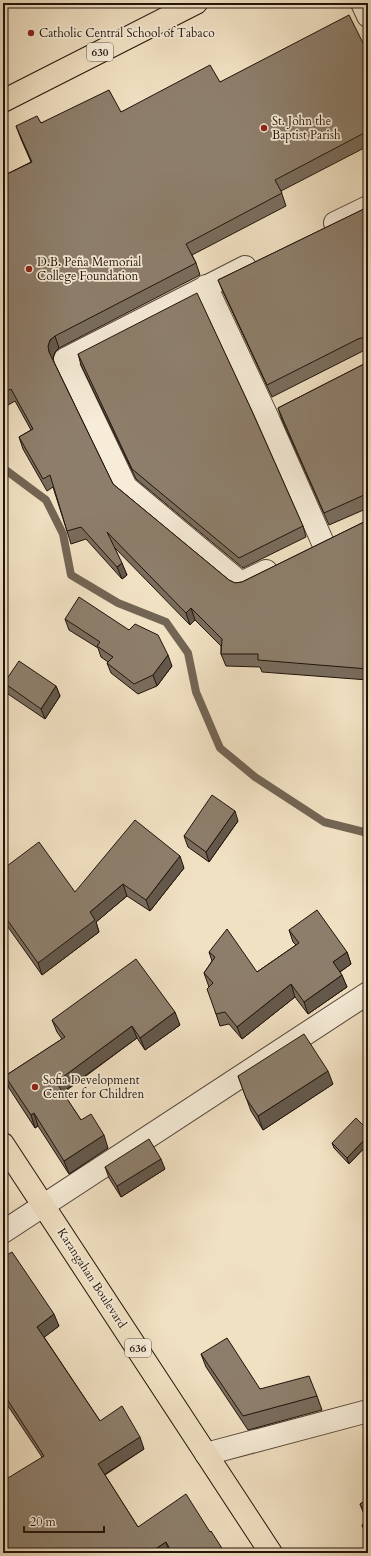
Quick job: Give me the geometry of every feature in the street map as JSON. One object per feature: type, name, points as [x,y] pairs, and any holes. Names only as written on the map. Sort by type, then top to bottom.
[{"type":"main road","name":"630","points":[[3,101],[196,3]]},
{"type":"main road","name":"Karangahan Boulevard","points":[[3,1144],[271,1553]]},
{"type":"street","points":[[362,3],[368,16]]},
{"type":"street","points":[[315,232],[368,206]]},
{"type":"street","points":[[261,259],[65,359],[126,487],[241,583],[282,563]]},
{"type":"street","points":[[206,286],[266,414],[323,543]]},
{"type":"street","points":[[266,414],[288,403]]},
{"type":"street","points":[[302,553],[342,533]]},
{"type":"street","points":[[3,1232],[45,1206],[368,993]]},
{"type":"street","points":[[206,1454],[368,1411]]},
{"type":"building","points":[[349,15],[368,53],[368,131],[275,180],[282,193],[186,244],[196,263],[55,336],[50,340],[48,346],[49,352],[113,484],[229,580],[235,583],[242,582],[368,520],[368,669],[258,660],[258,654],[221,654],[222,639],[191,608],[186,613],[107,532],[122,563],[117,567],[81,527],[67,531],[50,475],[43,479],[19,437],[33,429],[11,389],[3,393],[3,176],[32,162],[16,126],[37,116],[41,123],[109,90],[121,112],[210,65],[220,82]]},
{"type":"building","points":[[368,207],[368,339],[365,337],[358,339],[267,385],[218,280]]},
{"type":"building","points":[[197,293],[303,526],[239,558],[132,469],[78,354]]},
{"type":"building","points":[[368,362],[368,497],[364,495],[324,513],[278,408]]},
{"type":"building","points":[[79,597],[129,630],[135,624],[158,635],[168,655],[153,675],[134,684],[107,663],[113,657],[97,646],[100,642],[65,619]]},
{"type":"building","points":[[19,661],[56,686],[41,709],[4,683]]},
{"type":"building","points":[[212,795],[235,811],[206,852],[184,836]]},
{"type":"building","points":[[135,820],[180,856],[146,900],[123,884],[90,912],[95,920],[38,963],[3,914],[3,869],[39,842],[75,892]]},
{"type":"building","points":[[317,910],[347,952],[333,962],[342,975],[304,1002],[291,984],[237,1027],[225,1012],[216,1014],[207,989],[213,983],[204,973],[215,957],[209,952],[227,929],[257,972],[299,943],[289,930]]},
{"type":"building","points":[[136,959],[175,1012],[140,1038],[132,1026],[56,1082],[81,1120],[91,1114],[104,1135],[64,1161],[34,1113],[31,1115],[5,1076],[65,1037],[52,1020]]},
{"type":"building","points":[[304,1034],[328,1071],[258,1116],[246,1098],[238,1076]]},
{"type":"building","points":[[356,1118],[368,1130],[368,1136],[347,1158],[332,1143]]},
{"type":"building","points":[[149,1139],[161,1159],[117,1186],[105,1167]]},
{"type":"building","points":[[12,1252],[54,1314],[37,1327],[100,1421],[122,1406],[140,1437],[98,1464],[138,1527],[186,1494],[225,1553],[172,1553],[166,1542],[149,1553],[3,1553],[3,1481],[44,1456],[3,1393],[3,1257]]},
{"type":"building","points":[[227,1338],[260,1389],[309,1376],[317,1396],[243,1416],[201,1354]]},
{"type":"building","points":[[368,1499],[368,1517],[360,1504]]},
{"type":"building","points":[[368,1521],[368,1535],[362,1525]]},
{"type":"waterway","points":[[3,470],[7,471],[46,500],[63,534],[71,575],[118,603],[166,622],[188,653],[196,692],[220,748],[255,777],[324,822],[368,833]]},
{"type":"place","name":"Catholic Central School of Tabaco","points":[[31,33]]},
{"type":"place","name":"St. John the Baptist Parish","points":[[264,128]]},
{"type":"place","name":"D.B. Peña Memorial College Foundation","points":[[29,269]]},
{"type":"place","name":"Sofia Development Center for Children","points":[[35,1087]]}]
